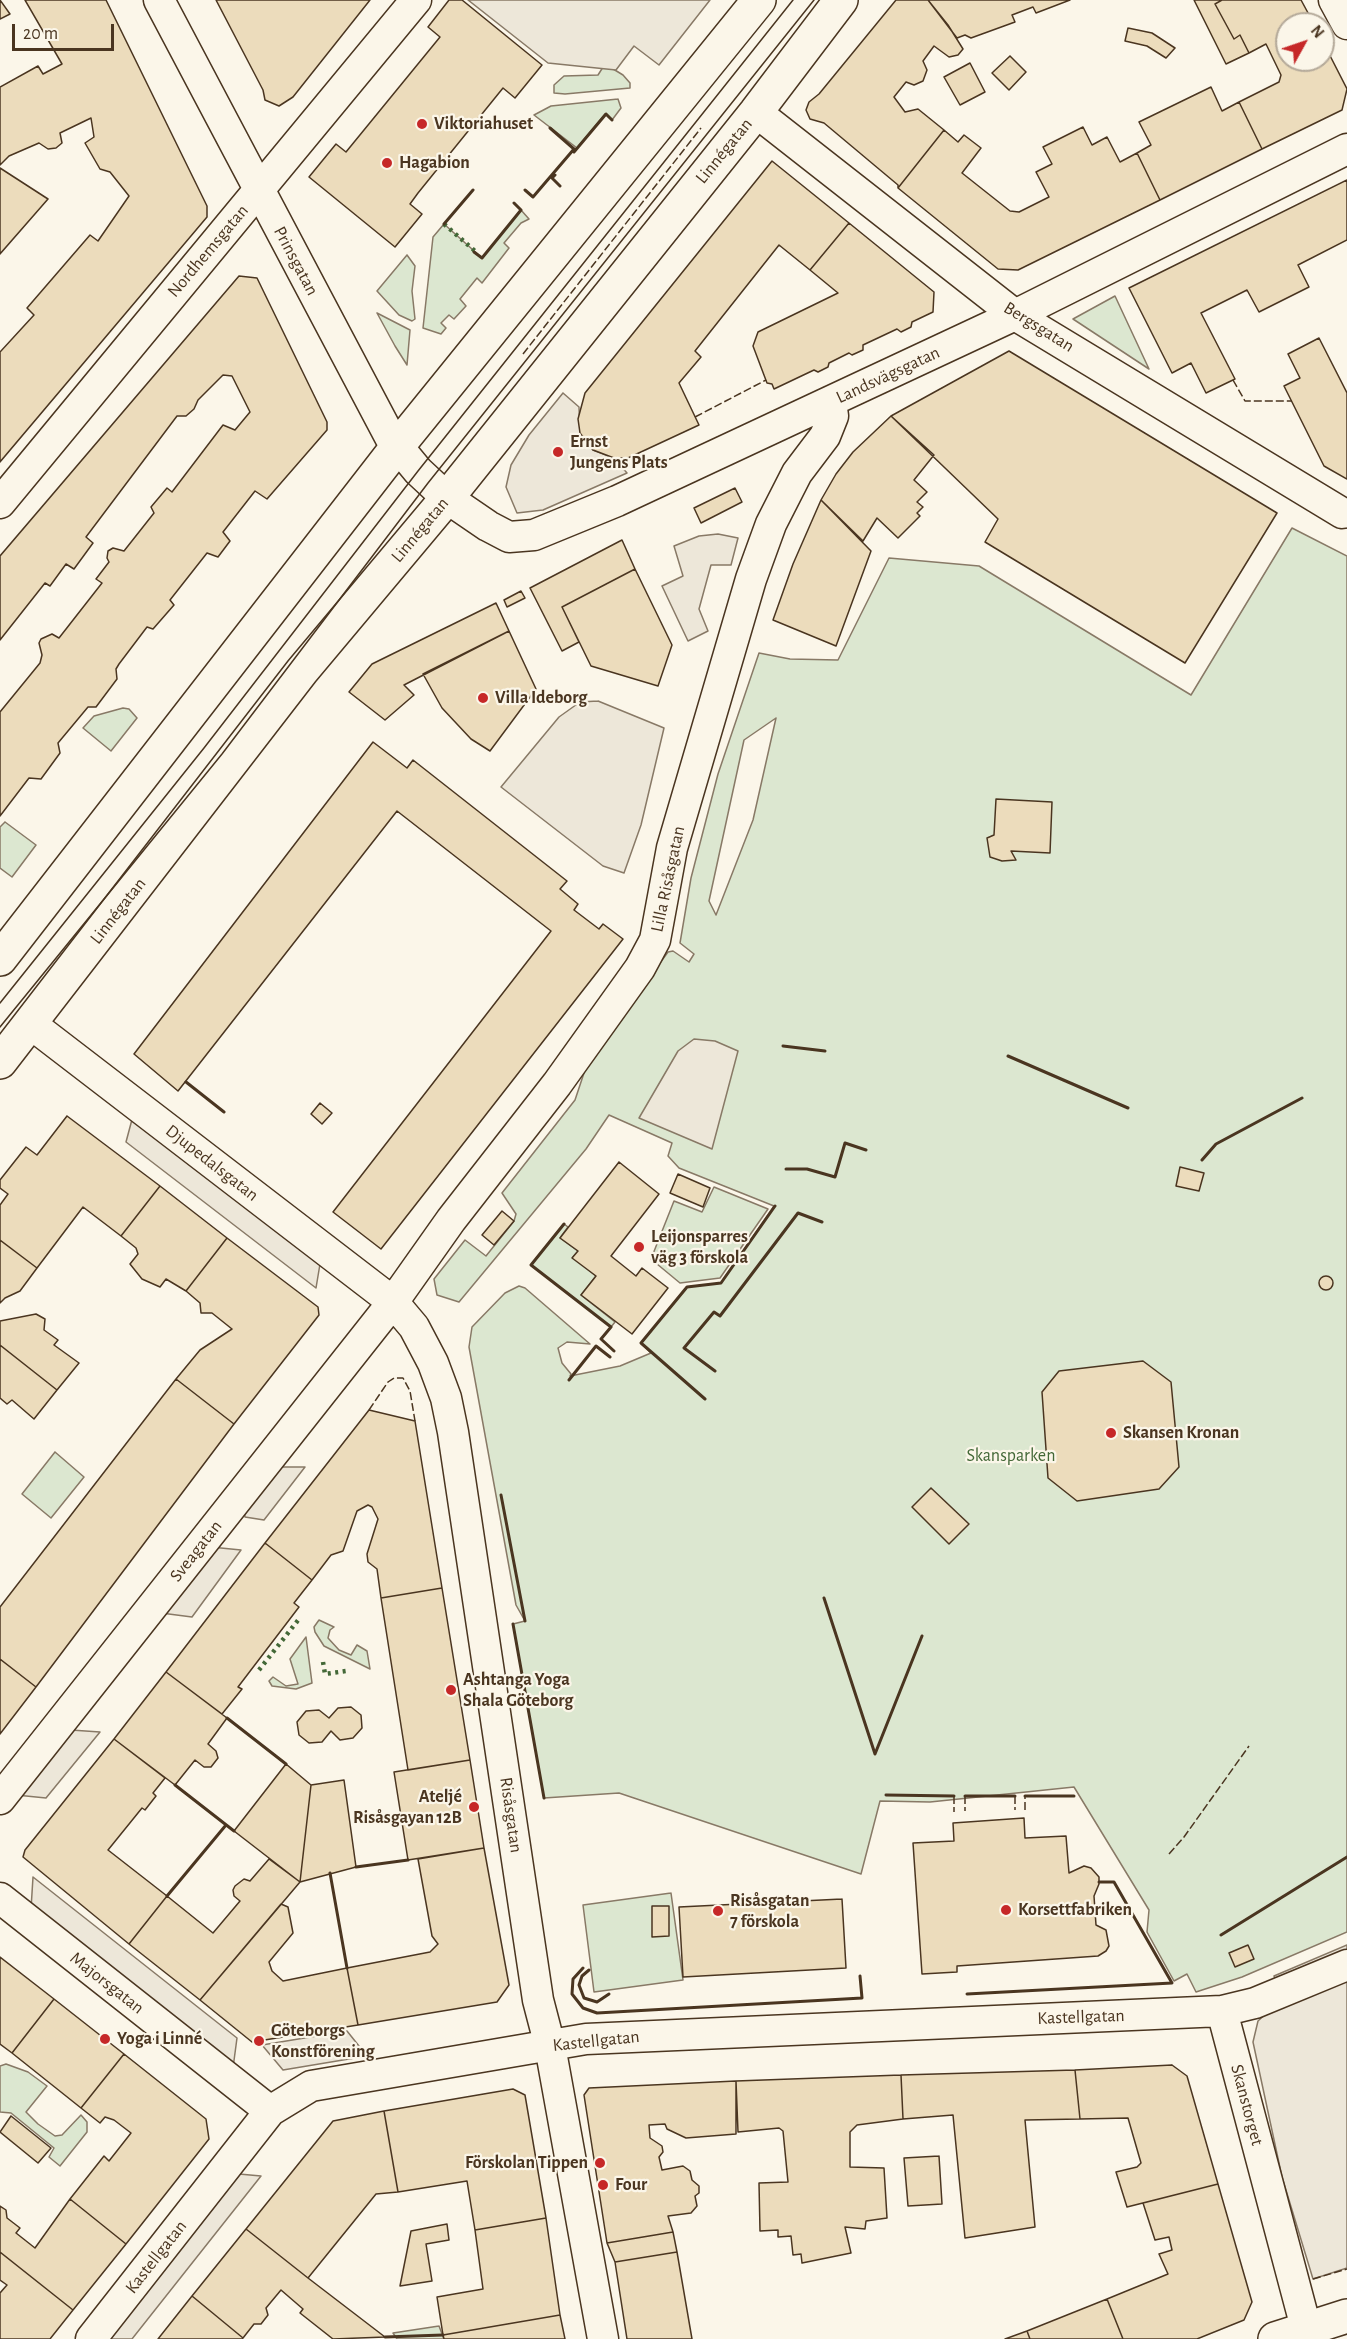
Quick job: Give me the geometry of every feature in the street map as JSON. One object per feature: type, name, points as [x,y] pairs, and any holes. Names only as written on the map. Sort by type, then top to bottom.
[{"type":"street","name":"Prinsgatan","points":[[159,0],[379,418],[397,447],[438,490]]},
{"type":"street","name":"Nordhemsgatan","points":[[0,503],[416,0]]},
{"type":"street","points":[[0,959],[397,447],[759,0]]},
{"type":"street","name":"Linnégatan","points":[[0,1062],[438,490],[756,112],[842,0]]},
{"type":"street","points":[[1334,0],[1347,24]]},
{"type":"street","name":"Bergsgatan","points":[[756,112],[1015,315],[1342,513]]},
{"type":"street","name":"Landsvägsgatan","points":[[438,490],[504,534],[520,537],[534,535],[617,501],[1015,315],[1347,149]]},
{"type":"street","name":"Lilla Risåsgatan","points":[[393,1302],[451,1220],[557,1084],[640,968],[656,940],[674,840],[751,579],[771,524],[791,483],[825,436],[833,416],[831,402]]},
{"type":"street","name":"Djupedalsgatan","points":[[31,1024],[393,1302]]},
{"type":"street","name":"Sveagatan","points":[[0,1799],[393,1302]]},
{"type":"street","name":"Risåsgatan","points":[[393,1302],[414,1327],[433,1363],[446,1398],[538,2000],[550,2046],[553,2073],[603,2339]]},
{"type":"street","name":"Majorsgatan","points":[[0,1898],[270,2111]]},
{"type":"street","points":[[1222,2011],[1255,2003],[1347,1965]]},
{"type":"street","name":"Kastellgatan","points":[[92,2339],[270,2111],[311,2086],[586,2038],[1222,2011]]},
{"type":"street","name":"Skanstorget","points":[[1222,2011],[1307,2333]]},
{"type":"street","points":[[1275,2339],[1307,2333],[1347,2316]]},
{"type":"green space","points":[[605,64],[623,75],[630,83],[630,88],[554,93],[554,85],[564,76],[598,75]]},
{"type":"green space","points":[[618,99],[621,108],[612,120],[605,114],[577,148],[534,115],[551,106]]},
{"type":"green space","points":[[521,210],[529,219],[521,223],[504,243],[509,248],[482,283],[477,278],[460,299],[466,306],[454,319],[449,315],[441,323],[446,328],[441,334],[423,328],[433,237],[444,224],[482,258]]},
{"type":"green space","points":[[407,255],[415,266],[412,291],[415,319],[412,321],[399,315],[377,291]]},
{"type":"green space","points":[[1115,296],[1149,369],[1073,319]]},
{"type":"green space","points":[[377,313],[410,330],[407,365],[395,346]]},
{"type":"green space","name":"Skansparken","points":[[1292,528],[1347,556],[1347,1932],[1242,1977],[1196,1992],[1187,1974],[1174,1981],[1147,1932],[1149,1910],[1074,1787],[930,1802],[880,1801],[861,1874],[619,1793],[544,1798],[513,1624],[525,1621],[516,1605],[469,1347],[472,1327],[505,1293],[519,1286],[525,1288],[590,1344],[567,1342],[558,1348],[562,1363],[571,1374],[570,1376],[620,1366],[651,1353],[641,1343],[687,1287],[721,1283],[774,1206],[679,1168],[668,1156],[672,1143],[609,1115],[586,1149],[459,1302],[437,1295],[434,1279],[465,1240],[486,1256],[514,1221],[516,1214],[502,1193],[575,1100],[588,1061],[668,952],[673,951],[689,962],[694,954],[680,943],[691,878],[718,774],[759,653],[790,659],[838,660],[889,558],[979,566],[1191,695]],"holes":[[[776,718],[753,820],[716,915],[709,901],[744,740]]]},
{"type":"green space","points":[[123,708],[129,709],[137,718],[111,751],[83,728],[94,716]]},
{"type":"green space","points":[[5,822],[36,845],[12,877],[0,868],[0,827]]},
{"type":"green space","points":[[714,1187],[768,1209],[720,1278],[680,1283],[651,1259],[674,1201],[702,1212]]},
{"type":"green space","points":[[564,1224],[568,1227],[560,1238],[578,1251],[573,1257],[596,1276],[581,1295],[615,1322],[611,1327],[531,1265]]},
{"type":"green space","points":[[55,1452],[84,1477],[51,1518],[22,1494]]},
{"type":"green space","points":[[319,1620],[334,1627],[330,1630],[328,1638],[339,1650],[351,1655],[357,1645],[367,1651],[370,1669],[324,1646],[314,1627]]},
{"type":"green space","points":[[306,1637],[312,1683],[296,1689],[272,1686],[269,1681],[273,1677],[286,1686],[298,1684],[290,1659]]},
{"type":"green space","points":[[671,1893],[683,1980],[594,1992],[583,1905]]},
{"type":"green space","points":[[6,2064],[28,2072],[47,2086],[26,2112],[38,2124],[55,2136],[62,2135],[81,2115],[87,2122],[87,2132],[60,2166],[49,2157],[54,2148],[11,2113],[0,2112],[0,2066]]},
{"type":"green space","points":[[439,2326],[444,2339],[397,2339],[393,2333]]},
{"type":"shaded area","points":[[468,0],[710,0],[659,65],[634,46],[616,70],[548,63]]},
{"type":"shaded area","name":"Ernst Jungens Plats","points":[[563,393],[579,407],[580,433],[587,443],[593,450],[614,458],[627,473],[543,510],[517,513],[506,487],[511,465],[529,435]]},
{"type":"shaded area","points":[[718,534],[738,538],[731,565],[711,565],[699,609],[708,631],[688,641],[662,586],[683,576],[674,546],[699,536]]},
{"type":"shaded area","points":[[598,701],[664,728],[641,825],[624,873],[603,866],[501,787],[559,717],[580,702]]},
{"type":"shaded area","points":[[694,1039],[715,1041],[738,1051],[712,1149],[639,1118],[678,1051]]},
{"type":"shaded area","points":[[134,1112],[321,1258],[316,1288],[126,1142]]},
{"type":"shaded area","points":[[275,1467],[305,1467],[264,1520],[245,1517],[244,1509]]},
{"type":"shaded area","points":[[211,1547],[241,1550],[192,1617],[161,1613]]},
{"type":"shaded area","points":[[71,1730],[100,1732],[46,1798],[16,1795]]},
{"type":"shaded area","points":[[33,1877],[237,2038],[233,2068],[31,1909]]},
{"type":"shaded area","points":[[1347,1945],[1347,1958],[1278,1987],[1274,1976]]},
{"type":"shaded area","points":[[1347,1978],[1347,2268],[1313,2279],[1282,2177],[1253,2042],[1258,2021],[1275,2005]]},
{"type":"shaded area","points":[[347,2031],[367,2056],[283,2070],[262,2045]]},
{"type":"shaded area","points":[[239,2174],[261,2176],[132,2339],[106,2339]]},
{"type":"building","points":[[0,0],[10,14],[0,19]]},
{"type":"building","points":[[25,0],[106,0],[207,206],[207,217],[0,462],[0,352],[34,315],[27,308],[90,235],[98,241],[129,196],[110,172],[100,169],[85,143],[94,137],[91,118],[60,133],[62,143],[56,148],[48,149],[39,143],[9,156],[0,165],[0,87],[38,66],[43,74],[62,64]]},
{"type":"building","points":[[216,0],[370,0],[293,97],[279,106],[265,100],[263,90]]},
{"type":"building","name":"Viktoriahuset","points":[[449,0],[462,0],[542,65],[515,98],[503,88],[418,193],[410,204],[422,214],[395,247],[309,177],[336,144],[346,152],[440,37],[428,27]]},
{"type":"building","points":[[896,0],[928,0],[963,49],[958,55],[949,57],[934,46],[923,61],[927,70],[923,81],[914,85],[906,82],[894,97],[905,112],[918,109],[944,130],[898,188],[898,185],[824,123],[810,119],[806,110],[809,102],[819,94]]},
{"type":"building","points":[[928,0],[1070,0],[1036,13],[1033,7],[1012,15],[1015,22],[971,38],[965,35],[957,38]]},
{"type":"building","points":[[1194,0],[1222,0],[1215,4],[1234,39],[1240,35],[1249,53],[1226,64]]},
{"type":"building","points":[[1222,0],[1301,0],[1308,12],[1275,12],[1275,63],[1266,44],[1249,53],[1240,35],[1234,39],[1215,4]]},
{"type":"building","points":[[1128,28],[1152,33],[1175,48],[1166,58],[1147,46],[1125,41]]},
{"type":"building","points":[[1010,56],[1026,72],[1009,90],[992,73]]},
{"type":"building","points":[[970,63],[985,92],[960,105],[944,77]]},
{"type":"building","points":[[1335,66],[1347,89],[1342,110],[1262,149],[1239,102],[1279,82],[1280,72],[1335,72]]},
{"type":"building","points":[[1211,87],[1222,111],[1239,102],[1262,149],[1160,200],[1137,153],[1151,145],[1139,122]]},
{"type":"building","points":[[1083,127],[1092,145],[1107,137],[1120,162],[1137,153],[1160,200],[1018,270],[998,269],[898,188],[944,130],[958,142],[964,135],[981,148],[962,173],[1010,211],[1019,212],[1049,197],[1036,172],[1052,164],[1043,147]]},
{"type":"building","points":[[772,161],[849,223],[810,270],[779,245],[695,351],[701,357],[679,383],[699,425],[628,458],[614,458],[593,450],[580,433],[578,419],[585,393]]},
{"type":"building","points":[[0,168],[48,199],[0,254]]},
{"type":"building","points":[[1347,180],[1347,240],[1298,265],[1309,287],[1259,312],[1247,290],[1201,313],[1235,379],[1206,393],[1191,363],[1172,373],[1129,288]]},
{"type":"building","points":[[849,223],[934,292],[933,312],[912,322],[911,327],[901,332],[897,329],[863,345],[863,350],[852,355],[849,353],[829,363],[828,367],[818,372],[814,370],[774,389],[772,384],[767,383],[753,346],[758,332],[838,293],[810,270]]},
{"type":"building","points":[[239,276],[257,278],[327,422],[327,430],[267,499],[255,491],[223,532],[230,541],[218,557],[207,553],[170,600],[174,605],[153,629],[147,627],[119,664],[116,669],[117,679],[96,707],[88,707],[58,743],[60,753],[41,779],[29,778],[0,816],[0,712],[40,663],[42,655],[39,643],[41,639],[52,634],[59,638],[102,583],[96,579],[109,562],[108,551],[113,548],[124,551],[154,513],[151,507],[167,488],[172,492],[223,425],[235,430],[250,412],[232,376],[223,375],[198,400],[194,409],[186,416],[177,416],[86,537],[93,543],[74,569],[66,564],[50,586],[45,583],[0,640],[0,556]]},
{"type":"building","points":[[1319,338],[1347,393],[1347,479],[1324,466],[1284,386],[1300,378],[1288,354]]},
{"type":"building","points":[[1009,351],[1277,513],[1185,663],[985,542],[998,519],[891,416]]},
{"type":"building","points":[[891,416],[934,455],[914,480],[927,492],[917,502],[923,507],[917,513],[920,516],[898,538],[877,518],[863,541],[821,500],[836,474],[853,452]]},
{"type":"building","points":[[735,488],[742,502],[701,523],[694,508]]},
{"type":"building","points":[[821,500],[871,551],[836,646],[773,620],[793,564]]},
{"type":"building","points":[[622,540],[635,569],[562,607],[579,642],[562,651],[530,588]]},
{"type":"building","points":[[635,569],[672,645],[658,686],[591,666],[562,607]]},
{"type":"building","points":[[521,591],[525,598],[507,607],[504,600]]},
{"type":"building","points":[[496,603],[509,631],[404,685],[414,695],[385,720],[349,692],[372,664]]},
{"type":"building","name":"Villa Ideborg","points":[[509,631],[536,689],[490,751],[471,739],[442,708],[423,674]]},
{"type":"building","points":[[373,742],[407,768],[413,760],[567,881],[560,889],[578,904],[574,910],[599,929],[603,924],[623,939],[381,1249],[333,1212],[551,931],[397,811],[178,1091],[134,1054]]},
{"type":"building","points":[[996,799],[1052,802],[1050,853],[1011,851],[1016,860],[1002,861],[990,857],[987,838],[994,835]]},
{"type":"building","points":[[320,1103],[332,1113],[322,1124],[311,1114]]},
{"type":"building","points":[[67,1116],[160,1186],[121,1236],[83,1207],[37,1268],[0,1240],[0,1205],[8,1194],[0,1188],[0,1180],[26,1147],[37,1155]]},
{"type":"building","points":[[619,1162],[659,1194],[611,1256],[636,1276],[642,1268],[668,1288],[632,1334],[581,1295],[596,1276],[572,1258],[578,1251],[560,1238]]},
{"type":"building","points":[[1180,1167],[1204,1173],[1199,1191],[1176,1186]]},
{"type":"building","points":[[678,1174],[710,1188],[703,1207],[670,1193]]},
{"type":"building","points":[[160,1186],[227,1238],[186,1291],[166,1279],[160,1287],[142,1279],[130,1264],[138,1254],[136,1248],[121,1236]]},
{"type":"building","points":[[502,1211],[514,1221],[494,1245],[482,1235]]},
{"type":"building","points":[[227,1238],[318,1307],[319,1315],[234,1424],[176,1379],[200,1350],[232,1329],[212,1313],[201,1313],[200,1303],[186,1291]]},
{"type":"building","points":[[0,1240],[37,1268],[20,1291],[0,1303]]},
{"type":"building","points":[[1323,1276],[1329,1276],[1333,1283],[1329,1290],[1323,1290],[1319,1286],[1319,1280]]},
{"type":"building","points":[[36,1314],[45,1319],[44,1330],[58,1340],[54,1345],[79,1363],[57,1390],[0,1345],[0,1321]]},
{"type":"building","points":[[0,1345],[57,1390],[34,1419],[12,1400],[7,1404],[0,1398]]},
{"type":"building","name":"Skansen Kronan","points":[[1143,1361],[1171,1382],[1179,1467],[1159,1489],[1077,1501],[1048,1478],[1042,1392],[1059,1371]]},
{"type":"building","points":[[176,1379],[234,1424],[36,1687],[0,1659],[0,1607]]},
{"type":"building","points":[[369,1410],[415,1421],[442,1588],[381,1598],[377,1569],[368,1562],[367,1554],[378,1519],[372,1507],[368,1505],[357,1511],[343,1551],[331,1555],[312,1580],[265,1543]]},
{"type":"building","points":[[931,1488],[969,1524],[949,1544],[912,1507]]},
{"type":"building","points":[[265,1543],[312,1580],[294,1603],[299,1607],[238,1687],[242,1689],[222,1714],[166,1672]]},
{"type":"building","points":[[442,1588],[470,1760],[408,1770],[381,1598]]},
{"type":"building","points":[[0,1659],[36,1687],[0,1734]]},
{"type":"building","points":[[166,1672],[227,1718],[208,1744],[216,1751],[218,1758],[211,1767],[204,1767],[195,1760],[175,1785],[114,1739]]},
{"type":"building","points":[[351,1707],[361,1715],[362,1728],[353,1738],[340,1740],[331,1731],[322,1742],[309,1743],[299,1735],[297,1722],[306,1711],[319,1710],[329,1718],[338,1708]]},
{"type":"building","points":[[114,1739],[165,1778],[153,1793],[156,1796],[145,1810],[142,1808],[108,1850],[167,1896],[129,1944],[23,1857],[25,1850]]},
{"type":"building","points":[[470,1760],[484,1848],[408,1860],[394,1772]]},
{"type":"building","points":[[286,1764],[311,1785],[300,1882],[234,1831]]},
{"type":"building","points":[[344,1780],[356,1867],[300,1882],[311,1785]]},
{"type":"building","name":"Korsettfabriken","points":[[1024,1818],[1025,1838],[1066,1836],[1069,1873],[1084,1866],[1091,1868],[1099,1877],[1094,1896],[1096,1925],[1106,1930],[1109,1946],[1106,1951],[1098,1956],[957,1966],[957,1972],[922,1974],[913,1843],[954,1841],[953,1823]]},
{"type":"building","points":[[484,1848],[509,1985],[497,2002],[358,2025],[347,1968],[430,1952],[438,1944],[432,1936],[418,1859]]},
{"type":"building","points":[[269,1859],[300,1882],[200,2000],[129,1944],[167,1896],[213,1933],[240,1901],[234,1896],[235,1886],[244,1879],[250,1881]]},
{"type":"building","points":[[842,1899],[846,1968],[683,1977],[679,1907]]},
{"type":"building","points":[[281,1904],[288,1907],[293,1933],[269,1962],[272,1971],[283,1981],[347,1968],[358,2025],[252,2042],[200,2000]]},
{"type":"building","points":[[652,1906],[669,1906],[669,1936],[652,1937]]},
{"type":"building","points":[[1248,1945],[1254,1959],[1235,1967],[1229,1953]]},
{"type":"building","points":[[0,1957],[54,1999],[12,2053],[0,2044]]},
{"type":"building","points":[[54,1999],[124,2054],[81,2108],[12,2053]]},
{"type":"building","points":[[124,2054],[206,2119],[209,2139],[126,2244],[70,2199],[104,2156],[109,2161],[131,2133],[114,2120],[105,2117],[100,2123],[81,2108]]},
{"type":"building","points":[[1172,2065],[1187,2076],[1218,2184],[1127,2207],[1116,2172],[1137,2167],[1141,2163],[1128,2118],[1080,2119],[1075,2070]]},
{"type":"building","points":[[1075,2070],[1080,2119],[1025,2120],[1035,2227],[965,2238],[953,2115],[903,2119],[901,2075]]},
{"type":"building","points":[[901,2075],[903,2119],[857,2125],[850,2132],[850,2167],[884,2168],[887,2218],[866,2221],[865,2229],[845,2227],[851,2253],[802,2263],[801,2254],[793,2255],[791,2236],[778,2237],[778,2230],[760,2231],[759,2183],[788,2182],[783,2131],[779,2128],[738,2132],[736,2081]]},
{"type":"building","points":[[736,2081],[736,2134],[686,2138],[667,2129],[665,2124],[649,2125],[650,2138],[662,2146],[663,2152],[659,2157],[662,2170],[683,2166],[690,2171],[692,2180],[699,2186],[699,2193],[695,2196],[697,2206],[691,2213],[668,2216],[673,2232],[607,2243],[584,2095],[589,2088]]},
{"type":"building","points":[[513,2089],[525,2095],[546,2218],[475,2230],[467,2181],[398,2192],[384,2111]]},
{"type":"building","points":[[384,2111],[398,2192],[376,2194],[308,2278],[246,2229],[333,2121]]},
{"type":"building","points":[[11,2116],[51,2148],[38,2163],[0,2132]]},
{"type":"building","points":[[939,2156],[942,2204],[908,2206],[904,2158]]},
{"type":"building","points":[[1218,2184],[1252,2302],[1244,2320],[1197,2339],[1123,2339],[1107,2299],[1168,2274],[1159,2254],[1172,2250],[1169,2237],[1155,2240],[1143,2203]]},
{"type":"building","points":[[70,2199],[126,2244],[73,2310],[0,2252],[0,2206],[6,2210],[7,2218],[20,2228],[16,2233],[35,2248]]},
{"type":"building","points":[[546,2218],[560,2315],[443,2335],[437,2297],[483,2289],[475,2230]]},
{"type":"building","points":[[447,2224],[449,2240],[426,2244],[432,2281],[400,2286],[411,2231]]},
{"type":"building","points":[[246,2229],[385,2337],[333,2339],[300,2313],[303,2309],[281,2290],[266,2308],[268,2315],[261,2324],[254,2324],[243,2338],[192,2296]]},
{"type":"building","points":[[673,2232],[677,2252],[615,2262],[607,2243]]},
{"type":"building","points":[[0,2252],[73,2310],[50,2339],[0,2339],[0,2293],[7,2285],[0,2280]]},
{"type":"building","points":[[677,2252],[692,2339],[627,2339],[615,2262]]},
{"type":"building","points":[[192,2296],[243,2338],[158,2339]]},
{"type":"building","points":[[1107,2299],[1123,2339],[1030,2339],[1027,2331]]},
{"type":"building","points":[[560,2315],[565,2339],[444,2339],[443,2335]]},
{"type":"building","points":[[1027,2331],[1030,2339],[1005,2339]]},
{"type":"tram line","points":[[0,1003],[204,748],[418,471],[793,0]]},
{"type":"tram line","points":[[0,1027],[222,754],[428,483],[814,0]]},
{"type":"hedge","points":[[444,224],[475,251]]},
{"type":"hedge","points":[[259,1670],[299,1619]]},
{"type":"hedge","points":[[323,1662],[325,1674],[346,1671]]},
{"type":"fence","points":[[523,354],[701,128]]},
{"type":"fence","points":[[695,417],[766,380]]},
{"type":"fence","points":[[1233,380],[1245,401],[1292,401]]},
{"type":"fence","points":[[369,1410],[388,1382],[394,1378],[403,1378],[410,1391],[415,1421]]},
{"type":"fence","points":[[1169,1854],[1184,1837],[1249,1746]]},
{"type":"fence","points":[[954,1796],[954,1812]]},
{"type":"fence","points":[[965,1796],[965,1811]]},
{"type":"fence","points":[[1015,1796],[1015,1810]]},
{"type":"fence","points":[[1025,1796],[1025,1810]]},
{"type":"fence","points":[[1313,2279],[1347,2269]]},
{"type":"wall","points":[[574,152],[606,114],[612,120]]},
{"type":"wall","points":[[525,190],[533,197],[574,149],[550,128]]},
{"type":"wall","points":[[555,175],[552,178],[560,186]]},
{"type":"wall","points":[[444,224],[473,190]]},
{"type":"wall","points":[[474,252],[482,258],[521,210],[514,203]]},
{"type":"wall","points":[[783,1046],[825,1051]]},
{"type":"wall","points":[[1008,1056],[1128,1108]]},
{"type":"wall","points":[[186,1082],[224,1112]]},
{"type":"wall","points":[[1202,1160],[1216,1144],[1302,1098]]},
{"type":"wall","points":[[786,1169],[807,1169],[835,1177],[845,1143],[866,1150]]},
{"type":"wall","points":[[705,1399],[641,1343],[687,1287],[721,1283],[775,1206]]},
{"type":"wall","points":[[715,1371],[684,1348],[714,1312],[720,1316],[798,1213],[822,1222]]},
{"type":"wall","points":[[564,1224],[531,1265],[611,1327],[601,1339],[614,1351]]},
{"type":"wall","points":[[569,1380],[596,1346],[610,1357]]},
{"type":"wall","points":[[501,1495],[525,1621]]},
{"type":"wall","points":[[824,1598],[875,1754],[922,1636]]},
{"type":"wall","points":[[513,1624],[544,1798]]},
{"type":"wall","points":[[227,1718],[286,1764]]},
{"type":"wall","points":[[175,1785],[234,1831]]},
{"type":"wall","points":[[886,1795],[954,1796]]},
{"type":"wall","points":[[965,1796],[1015,1796]]},
{"type":"wall","points":[[1025,1796],[1074,1796]]},
{"type":"wall","points":[[167,1896],[226,1825]]},
{"type":"wall","points":[[1221,1935],[1347,1857]]},
{"type":"wall","points":[[356,1867],[408,1860]]},
{"type":"wall","points":[[330,1873],[347,1968]]},
{"type":"wall","points":[[967,1994],[1172,1983],[1114,1882],[1099,1882]]},
{"type":"wall","points":[[583,1968],[573,1979],[572,1994],[583,2008],[597,2013],[862,1998],[860,1976]]},
{"type":"wall","points":[[589,1970],[582,1976],[579,1985],[584,1998],[597,2002],[609,1994]]},
{"type":"wall","points":[[385,2337],[443,2335]]},
{"type":"place","name":"Viktoriahuset","points":[[422,124]]},
{"type":"place","name":"Hagabion","points":[[387,163]]},
{"type":"place","name":"Ernst Jungens Plats","points":[[558,452]]},
{"type":"place","name":"Villa Ideborg","points":[[483,698]]},
{"type":"place","name":"Leijonsparres väg 3 förskola","points":[[639,1247]]},
{"type":"place","name":"Skansen Kronan","points":[[1111,1433]]},
{"type":"place","name":"Ashtanga Yoga Shala Göteborg","points":[[451,1690]]},
{"type":"place","name":"Ateljé Risåsgayan 12B","points":[[474,1807]]},
{"type":"place","name":"Korsettfabriken","points":[[1006,1910]]},
{"type":"place","name":"Risåsgatan 7 förskola","points":[[718,1911]]},
{"type":"place","name":"Yoga i Linné","points":[[105,2039]]},
{"type":"place","name":"Göteborgs Konstförening","points":[[259,2041]]},
{"type":"place","name":"Förskolan Tippen","points":[[600,2163]]},
{"type":"place","name":"Four","points":[[603,2185]]}]
